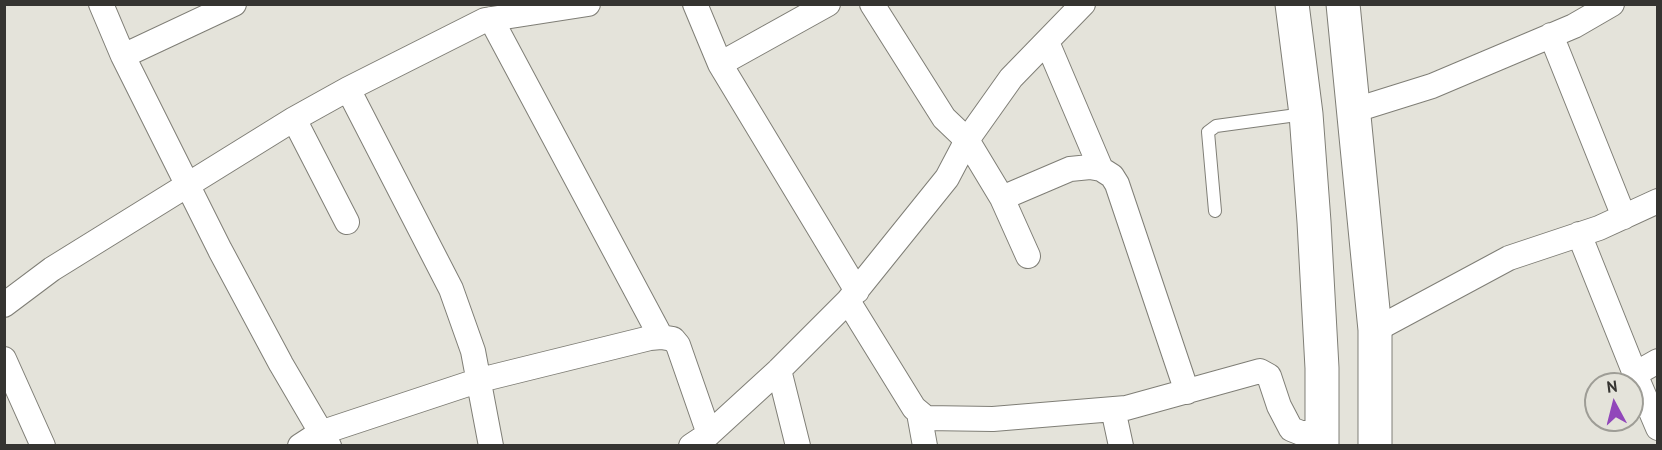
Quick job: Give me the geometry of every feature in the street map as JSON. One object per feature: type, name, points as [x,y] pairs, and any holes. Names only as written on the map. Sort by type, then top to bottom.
[{"type":"main road","points":[[1292,4],[1306,114],[1314,222],[1322,368],[1322,439]]},
{"type":"main road","points":[[1343,4],[1375,330],[1375,446]]},
{"type":"street","points":[[101,4],[123,56],[281,364],[316,441],[480,380],[661,337],[673,339],[678,345],[700,440],[779,370],[852,296],[947,178],[967,140],[1011,78],[1083,4]]},
{"type":"street","points":[[123,56],[234,4]]},
{"type":"street","points":[[4,305],[52,269],[294,119],[485,14],[588,4]]},
{"type":"street","points":[[695,4],[720,64],[918,413],[925,446]]},
{"type":"street","points":[[720,64],[828,4]]},
{"type":"street","points":[[872,4],[944,118],[967,140],[1002,198],[1028,256]]},
{"type":"street","points":[[1352,111],[1432,86],[1574,26],[1612,4]]},
{"type":"street","points":[[485,14],[661,337]]},
{"type":"street","points":[[1551,35],[1624,217]]},
{"type":"street","points":[[1047,42],[1101,169]]},
{"type":"street","points":[[348,89],[451,289],[473,351],[491,446]]},
{"type":"street","points":[[294,119],[347,222]]},
{"type":"street","points":[[1002,198],[1070,169],[1090,167],[1101,169],[1112,176],[1187,392]]},
{"type":"street","points":[[1375,330],[1509,258],[1624,217],[1658,201]]},
{"type":"street","points":[[1579,234],[1634,372]]},
{"type":"street","points":[[4,359],[43,446]]},
{"type":"street","points":[[1639,372],[1658,361]]},
{"type":"street","points":[[779,370],[798,446]]},
{"type":"street","points":[[918,413],[926,418],[993,419],[1126,408],[1260,371],[1269,376],[1279,406],[1291,429],[1322,439]]},
{"type":"street","points":[[1644,395],[1658,428]]},
{"type":"street","points":[[1113,409],[1121,446]]},
{"type":"lane","points":[[1215,211],[1208,132],[1216,126],[1306,114]]}]
